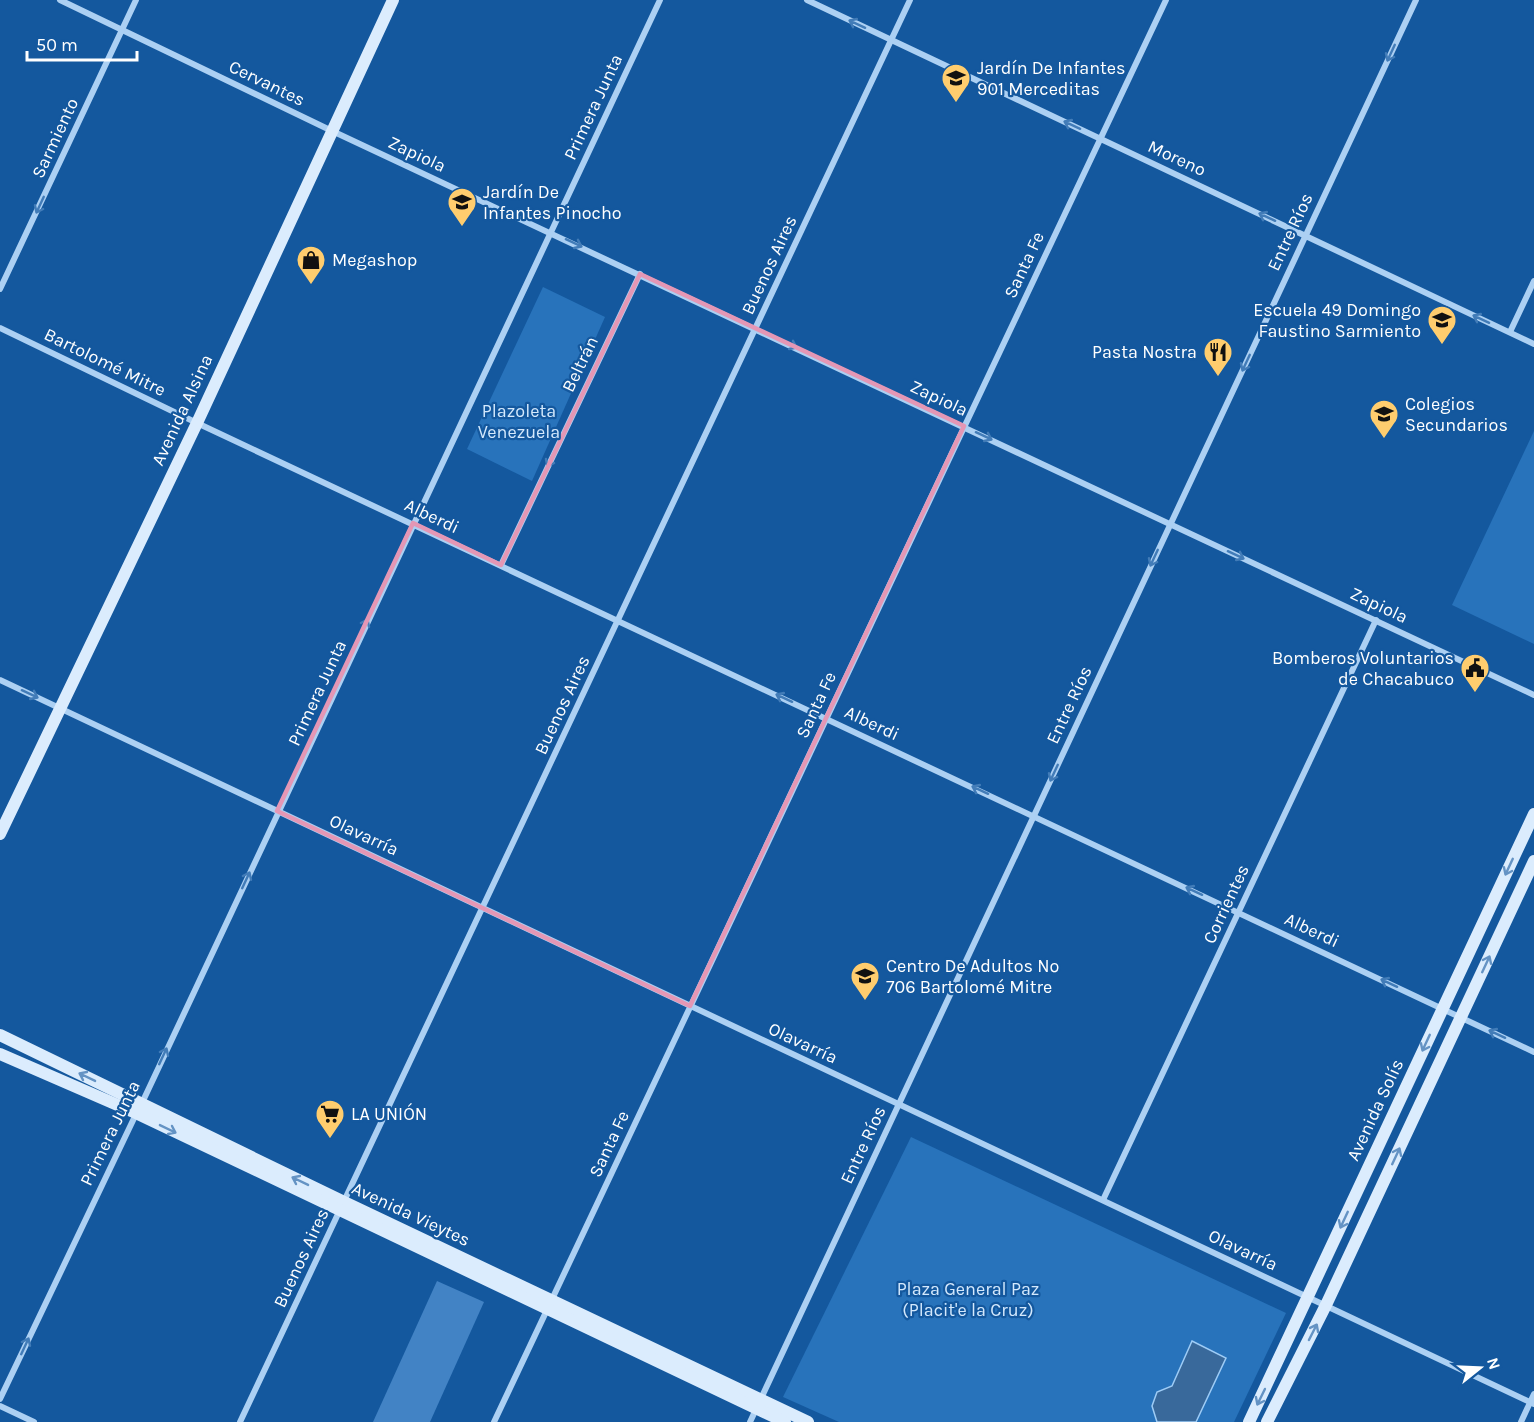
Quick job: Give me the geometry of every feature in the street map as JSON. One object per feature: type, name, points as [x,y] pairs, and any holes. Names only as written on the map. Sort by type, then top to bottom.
[{"type":"main road","name":"Avenida Alsina","points":[[0,834],[196,423],[330,130],[393,0]]},
{"type":"main road","name":"Avenida Solís","points":[[1249,1422],[1534,814]]},
{"type":"main road","points":[[1268,1422],[1326,1305],[1534,861]]},
{"type":"main road","name":"Avenida Vieytes","points":[[0,1035],[139,1108],[342,1207],[758,1404],[808,1422]]},
{"type":"main road","name":"Avenida Vieytes","points":[[0,1054],[139,1108]]},
{"type":"main road","name":"Avenida Vieytes","points":[[758,1404],[785,1422]]},
{"type":"street","name":"Cervantes","points":[[60,0],[330,130]]},
{"type":"street","name":"Sarmiento","points":[[0,289],[136,0]]},
{"type":"street","name":"Primera Junta","points":[[0,1399],[660,0]]},
{"type":"street","name":"Moreno","points":[[807,0],[1534,344]]},
{"type":"street","name":"Buenos Aires","points":[[240,1422],[910,0]]},
{"type":"street","name":"Santa Fe","points":[[494,1422],[1166,0]]},
{"type":"street","name":"Entre Ríos","points":[[750,1422],[1416,0]]},
{"type":"street","name":"Zapiola","points":[[330,130],[1534,695]]},
{"type":"street","name":"Beltrán","points":[[501,565],[640,274]]},
{"type":"street","points":[[1510,332],[1534,281]]},
{"type":"street","name":"Bartolomé Mitre","points":[[0,328],[196,423]]},
{"type":"street","name":"Alberdi","points":[[196,423],[413,523],[1534,1052]]},
{"type":"street","name":"Corrientes","points":[[1103,1200],[1376,620]]},
{"type":"street","name":"Olavarría","points":[[0,680],[1532,1403]]},
{"type":"street","points":[[1521,1422],[1532,1403],[1534,1394]]},
{"type":"street","points":[[0,1406],[34,1422]]},
{"type":"highlighted area","points":[[640,274],[964,426],[690,1006],[277,811],[413,523],[501,565]]},
{"type":"green space","name":"Plazoleta Venezuela","points":[[543,287],[605,317],[532,481],[467,449]]},
{"type":"green space","points":[[1534,431],[1534,644],[1452,605]]},
{"type":"green space","name":"Plaza General Paz (Placit'e la Cruz)","points":[[911,1137],[1286,1313],[1234,1422],[839,1422],[783,1397]]},
{"type":"shaded area","points":[[1192,1341],[1226,1358],[1196,1422],[1157,1422],[1152,1406],[1157,1392],[1172,1386]]},
{"type":"building","points":[[437,1281],[484,1302],[430,1422],[373,1422]]},
{"type":"place","name":"Jardín De Infantes 901 Merceditas","points":[[956,104]]},
{"type":"place","name":"Jardín De Infantes Pinocho","points":[[462,228]]},
{"type":"place","name":"Megashop","points":[[311,286]]},
{"type":"place","name":"Escuela 49 Domingo Faustino Sarmiento","points":[[1442,346]]},
{"type":"place","name":"Pasta Nostra","points":[[1218,378]]},
{"type":"place","name":"Colegios Secundarios","points":[[1384,440]]},
{"type":"place","name":"Bomberos Voluntarios de Chacabuco","points":[[1475,694]]},
{"type":"place","name":"Centro De Adultos Nº 706 Bartolomé Mitre","points":[[865,1002]]},
{"type":"place","name":"LA UNIÓN","points":[[330,1140]]}]
